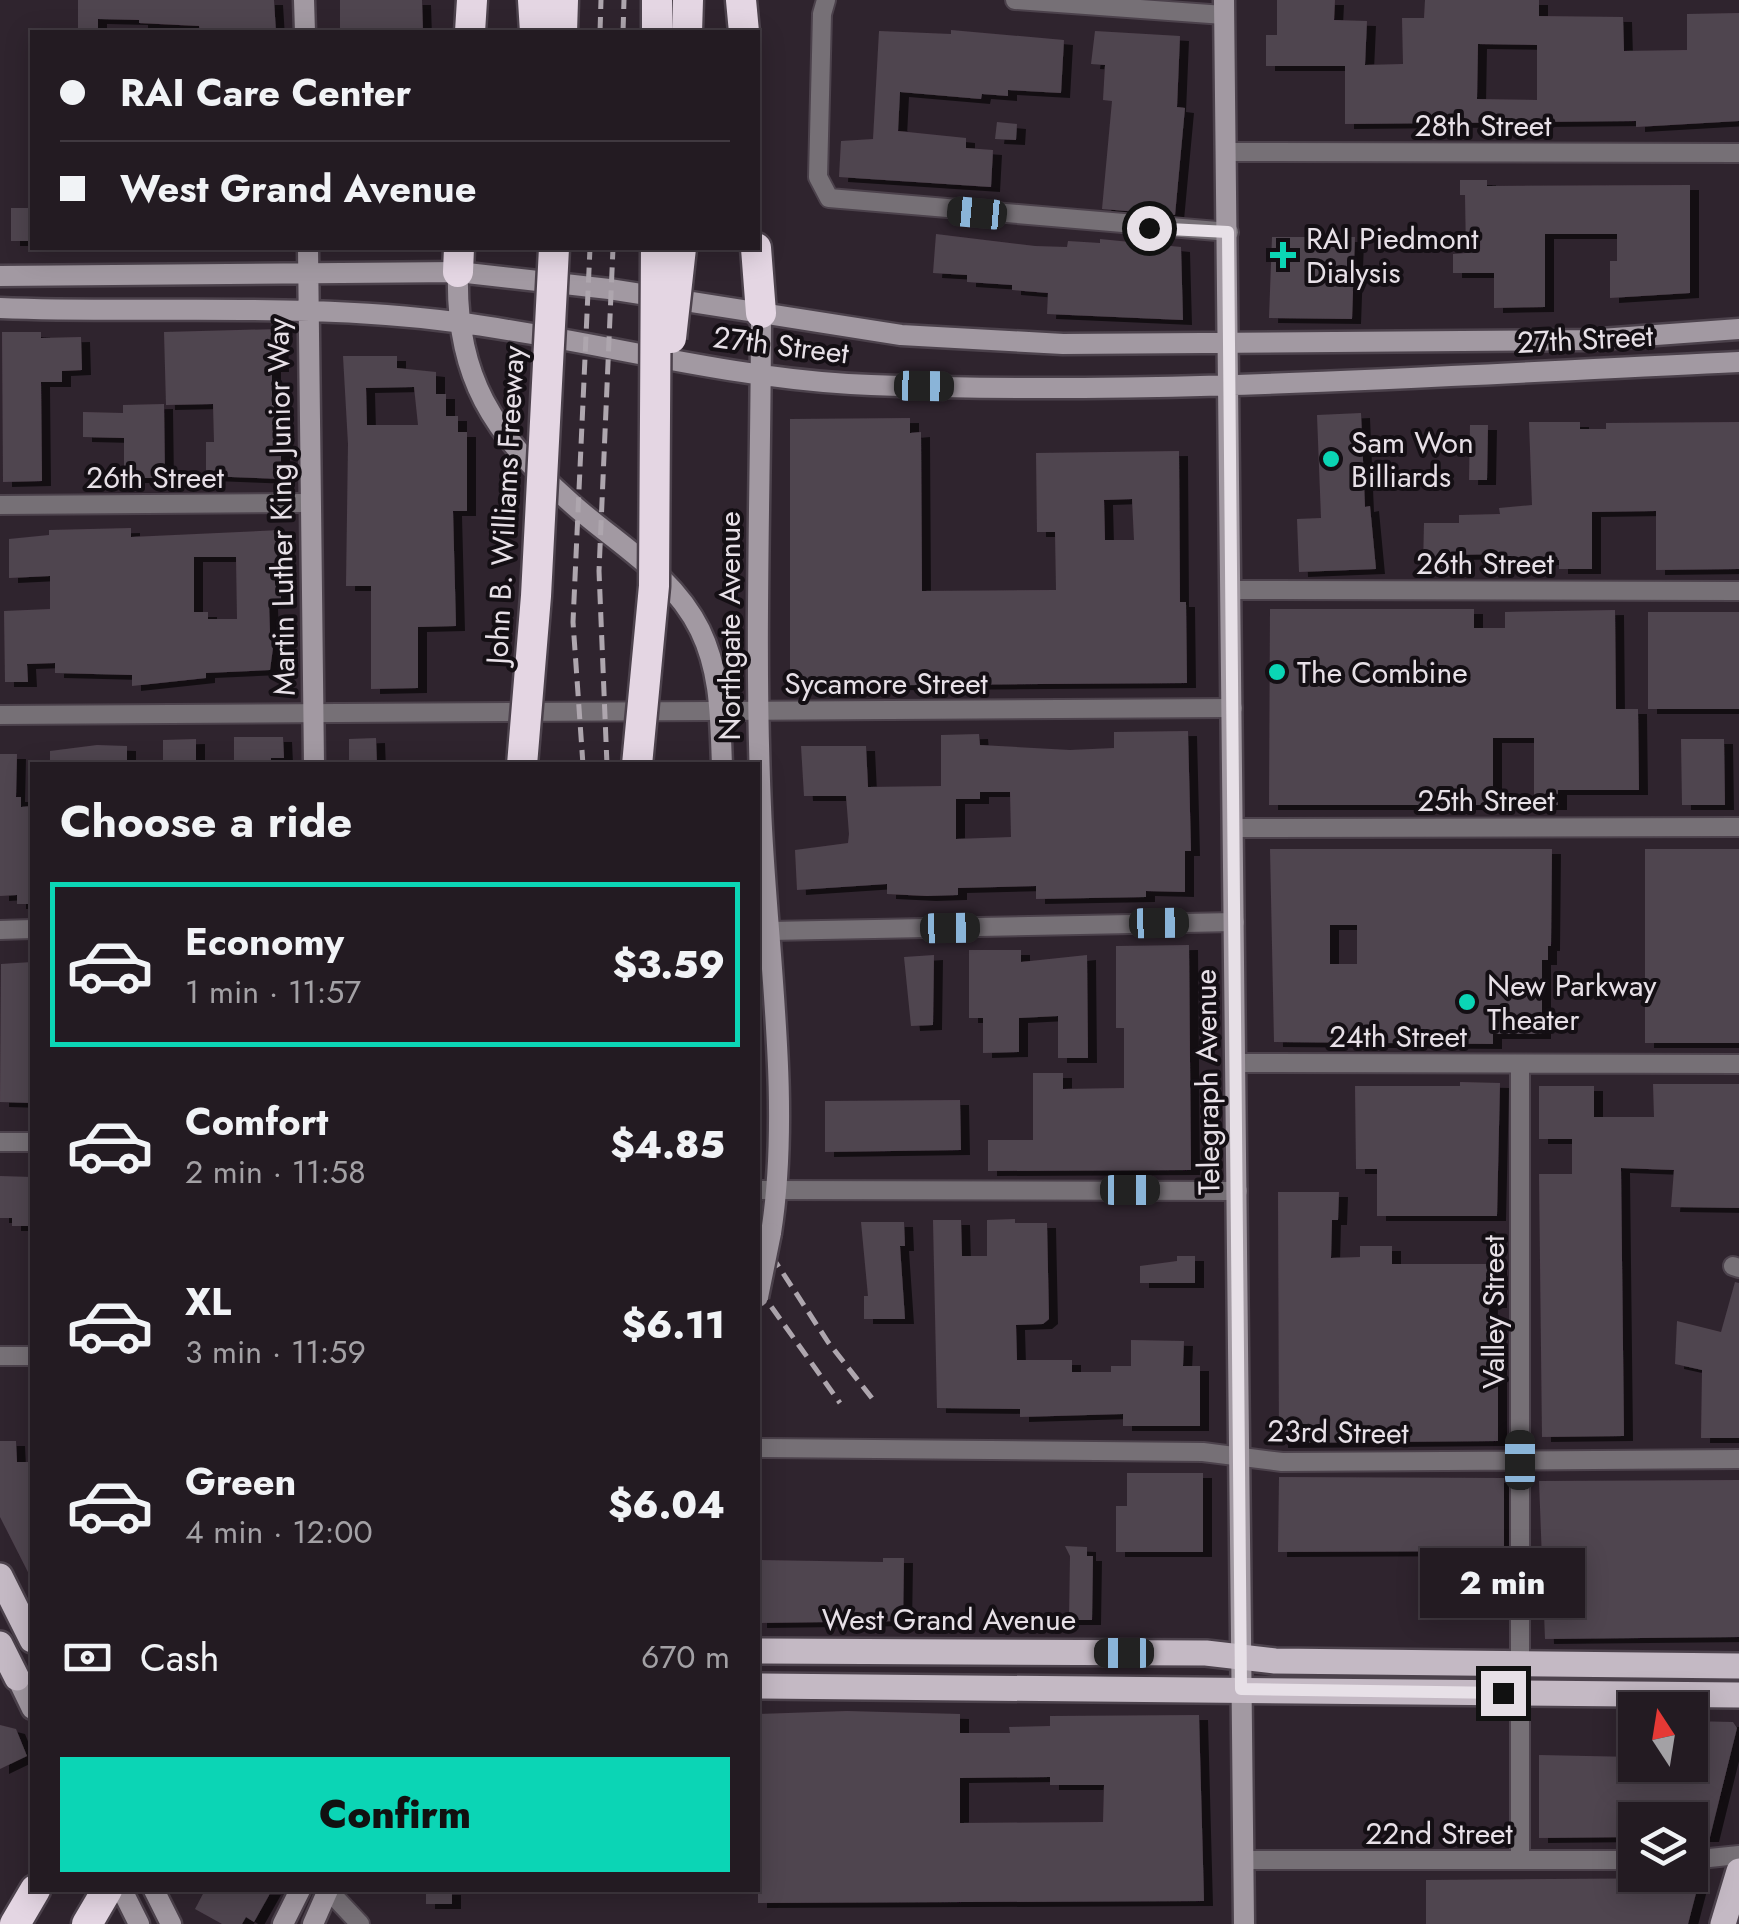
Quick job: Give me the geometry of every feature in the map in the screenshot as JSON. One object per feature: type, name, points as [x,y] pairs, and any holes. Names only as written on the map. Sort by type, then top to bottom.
[{"type":"highway","points":[[470,30],[472,0]]},
{"type":"highway","points":[[532,0],[535,30]]},
{"type":"highway","points":[[562,30],[563,0]]},
{"type":"highway","points":[[657,0],[657,30]]},
{"type":"highway","points":[[687,30],[688,0]]},
{"type":"highway","points":[[741,0],[744,30]]},
{"type":"highway","points":[[755,30],[756,0]]},
{"type":"highway","name":"John B. Williams Freeway","points":[[522,762],[536,610],[554,250]]},
{"type":"highway","points":[[637,762],[652,625],[656,250]]},
{"type":"highway","points":[[655,430],[681,250]]},
{"type":"highway","points":[[756,250],[762,313]]},
{"type":"highway","points":[[16,1924],[34,1892]]},
{"type":"highway","points":[[89,1922],[106,1892]]},
{"type":"main road","points":[[304,0],[305,30]]},
{"type":"main road","name":"Telegraph Avenue","points":[[1224,8],[1244,1924]]},
{"type":"main road","name":"Martin Luther King Junior Way","points":[[308,250],[314,762]]},
{"type":"main road","name":"27th Street","points":[[0,276],[308,272],[458,260],[901,335],[1063,344],[1587,340],[1739,329]]},
{"type":"main road","name":"Northgate Avenue","points":[[458,260],[456,322],[464,357],[500,430],[570,502],[667,584],[699,626],[718,680],[722,762]]},
{"type":"main road","name":"27th Street","points":[[0,308],[308,310],[456,322],[762,376],[870,385],[1228,385],[1739,362]]},
{"type":"main road","name":"Northgate Avenue","points":[[760,1287],[771,1233],[769,932],[758,711],[762,313]]},
{"type":"main road","points":[[0,1576],[30,1639]]},
{"type":"main road","points":[[30,1643],[0,1646],[30,1705]]},
{"type":"main road","name":"West Grand Avenue","points":[[760,1651],[1206,1653],[1241,1657],[1739,1666]]},
{"type":"main road","points":[[760,1686],[1739,1696]]},
{"type":"main road","points":[[1723,1924],[1739,1871]]},
{"type":"main road","points":[[123,1892],[139,1924]]},
{"type":"main road","points":[[155,1892],[170,1922]]},
{"type":"main road","points":[[283,1924],[299,1892]]},
{"type":"main road","points":[[314,1924],[327,1892]]},
{"type":"street","points":[[826,0],[822,14],[818,177],[830,198],[1228,232]]},
{"type":"street","points":[[1016,0],[1224,8]]},
{"type":"street","name":"28th Street","points":[[1227,152],[1739,153]]},
{"type":"street","name":"26th Street","points":[[0,505],[311,504]]},
{"type":"street","name":"26th Street","points":[[1230,590],[1739,591]]},
{"type":"street","name":"Sycamore Street","points":[[0,716],[1233,708]]},
{"type":"street","name":"25th Street","points":[[1234,828],[1739,827]]},
{"type":"street","points":[[769,932],[1235,922]]},
{"type":"street","points":[[0,930],[30,929]]},
{"type":"street","name":"24th Street","points":[[1236,1063],[1739,1064]]},
{"type":"street","name":"Valley Street","points":[[1520,1064],[1520,1860]]},
{"type":"street","points":[[0,1142],[30,1142]]},
{"type":"street","points":[[768,1190],[1238,1191]]},
{"type":"street","points":[[0,1356],[30,1356]]},
{"type":"street","name":"23rd Street","points":[[760,1448],[1203,1452],[1282,1462],[1739,1459]]},
{"type":"street","points":[[1708,1858],[1739,1855]]},
{"type":"street","name":"22nd Street","points":[[1243,1860],[1618,1860]]},
{"type":"street","points":[[330,1892],[353,1922]]},
{"type":"building","points":[[78,0],[274,0],[276,30],[200,30],[199,26],[98,19],[98,30],[78,30]]},
{"type":"building","points":[[340,0],[422,0],[423,30],[340,30]]},
{"type":"building","points":[[1277,0],[1335,0],[1334,20],[1367,21],[1365,65],[1403,64],[1402,18],[1424,18],[1425,0],[1539,0],[1539,16],[1623,17],[1624,51],[1687,50],[1687,14],[1739,13],[1739,121],[1636,127],[1636,121],[1345,124],[1345,66],[1266,66],[1266,35],[1277,35]],"holes":[[[1478,44],[1537,45],[1537,100],[1477,99]]]},
{"type":"building","points":[[951,30],[1064,40],[1061,93],[1008,90],[1008,96],[982,94],[981,99],[900,92],[898,131],[966,138],[966,148],[993,150],[991,187],[839,177],[841,141],[873,139],[879,31],[951,34]]},
{"type":"building","points":[[1095,31],[1180,36],[1177,107],[1185,108],[1175,215],[1102,209],[1112,101],[1103,100],[1105,65],[1091,64]]},
{"type":"building","points":[[997,122],[1017,124],[1016,140],[995,139]]},
{"type":"building","points":[[1460,180],[1487,180],[1487,186],[1690,185],[1690,293],[1610,298],[1610,261],[1617,261],[1617,234],[1545,234],[1545,307],[1494,308],[1494,273],[1453,273],[1453,254],[1466,253],[1465,195],[1460,195]]},
{"type":"building","points":[[11,208],[30,208],[30,241],[11,241]]},
{"type":"building","points":[[936,234],[1035,246],[1067,247],[1068,241],[1100,243],[1100,239],[1181,247],[1183,320],[1047,314],[1048,293],[1012,290],[1012,285],[967,282],[967,275],[933,273]]},
{"type":"building","points":[[1272,237],[1355,237],[1352,319],[1269,318]]},
{"type":"building","points":[[279,329],[280,367],[272,367],[272,405],[278,405],[281,479],[206,476],[206,442],[214,442],[213,404],[166,405],[164,332]]},
{"type":"building","points":[[2,332],[41,332],[41,338],[81,337],[82,370],[62,371],[62,382],[41,382],[42,481],[3,482]]},
{"type":"building","points":[[343,356],[397,356],[397,368],[436,372],[436,394],[446,394],[446,416],[458,416],[458,432],[467,432],[467,511],[453,511],[456,626],[418,627],[418,688],[371,689],[371,586],[346,586],[348,444]],"holes":[[[414,387],[418,425],[367,425],[366,388]]]},
{"type":"building","points":[[164,404],[165,478],[124,478],[124,438],[83,437],[83,412],[123,413],[123,405]]},
{"type":"building","points":[[1361,413],[1365,507],[1370,506],[1376,569],[1299,572],[1297,519],[1321,518],[1317,415]]},
{"type":"building","points":[[910,418],[910,433],[921,432],[922,591],[1056,590],[1055,532],[1037,532],[1036,453],[1179,451],[1180,602],[1186,602],[1187,683],[790,686],[790,419]],"holes":[[[1132,499],[1134,540],[1105,540],[1104,500]]]},
{"type":"building","points":[[1529,422],[1580,422],[1580,429],[1606,429],[1606,423],[1739,422],[1739,569],[1656,570],[1656,511],[1592,512],[1592,569],[1559,569],[1559,560],[1501,560],[1501,554],[1454,555],[1454,568],[1423,568],[1424,523],[1459,523],[1459,515],[1500,514],[1499,508],[1532,505]]},
{"type":"building","points":[[1470,425],[1488,425],[1487,480],[1469,480]]},
{"type":"building","points":[[131,528],[131,537],[281,530],[281,603],[269,603],[270,633],[275,633],[270,670],[206,673],[206,678],[132,686],[132,675],[55,673],[55,663],[27,664],[28,682],[5,682],[4,611],[50,609],[50,576],[9,578],[9,539],[49,535],[49,530]],"holes":[[[194,557],[236,557],[237,619],[208,619],[208,612],[194,612]]]},
{"type":"building","points":[[1270,609],[1474,609],[1474,628],[1505,628],[1505,612],[1615,610],[1616,709],[1638,709],[1639,790],[1558,790],[1558,805],[1534,805],[1534,738],[1493,738],[1493,805],[1269,805]]},
{"type":"building","points":[[1648,612],[1739,612],[1739,709],[1648,709]]},
{"type":"building","points":[[1188,731],[1191,851],[1185,851],[1185,892],[1146,891],[1146,897],[1036,899],[1036,886],[958,888],[958,895],[927,896],[887,894],[887,884],[797,890],[795,850],[848,843],[849,834],[846,796],[804,796],[801,746],[866,746],[868,787],[941,786],[941,735],[979,734],[980,745],[1070,750],[1114,748],[1114,732]],"holes":[[[980,792],[1010,792],[1011,837],[956,839],[956,799],[980,799]]]},
{"type":"building","points":[[234,737],[283,737],[284,758],[234,762]]},
{"type":"building","points":[[376,738],[377,762],[349,762],[349,739]]},
{"type":"building","points":[[196,739],[196,762],[163,762],[163,740]]},
{"type":"building","points":[[1681,739],[1724,739],[1725,805],[1682,805]]},
{"type":"building","points":[[127,746],[127,762],[50,762],[50,751]]},
{"type":"building","points":[[0,754],[17,754],[16,797],[21,797],[21,807],[30,806],[30,904],[17,904],[17,895],[0,896]]},
{"type":"building","points":[[1270,849],[1552,849],[1551,946],[1548,960],[1542,960],[1542,1034],[1493,1034],[1493,1044],[1274,1042]],"holes":[[[1330,925],[1357,925],[1357,964],[1330,964]]]},
{"type":"building","points":[[1645,849],[1739,849],[1739,1043],[1645,1043]]},
{"type":"building","points":[[1189,945],[1191,1170],[988,1171],[988,1140],[1033,1140],[1033,1073],[1063,1073],[1063,1089],[1124,1088],[1124,1028],[1116,1028],[1116,946]]},
{"type":"building","points":[[969,950],[1021,950],[1021,962],[1087,955],[1088,1058],[1058,1058],[1058,1016],[1019,1018],[1019,1052],[983,1053],[983,1018],[969,1018]]},
{"type":"building","points":[[934,955],[933,1025],[911,1026],[904,957]]},
{"type":"building","points":[[30,962],[30,1103],[0,1102],[1,964]]},
{"type":"building","points":[[1460,1082],[1500,1083],[1497,1216],[1377,1216],[1377,1169],[1356,1169],[1355,1086],[1460,1086]]},
{"type":"building","points":[[1653,1084],[1739,1084],[1739,1208],[1671,1207],[1674,1170],[1621,1168],[1624,1436],[1542,1437],[1539,1174],[1572,1174],[1572,1139],[1539,1139],[1539,1086],[1594,1086],[1594,1117],[1654,1117]]},
{"type":"building","points":[[960,1100],[961,1150],[825,1152],[825,1101]]},
{"type":"building","points":[[0,1176],[30,1177],[30,1226],[12,1226],[12,1218],[0,1218]]},
{"type":"building","points":[[1278,1192],[1339,1192],[1338,1220],[1332,1220],[1331,1258],[1360,1257],[1360,1246],[1392,1246],[1392,1264],[1498,1264],[1498,1303],[1489,1303],[1488,1343],[1498,1343],[1498,1441],[1279,1443]]},
{"type":"building","points":[[1015,1219],[1015,1223],[1047,1223],[1049,1319],[1043,1324],[1016,1325],[1017,1360],[1072,1360],[1072,1372],[1111,1372],[1111,1366],[1131,1366],[1131,1340],[1184,1341],[1183,1366],[1200,1366],[1200,1426],[1123,1426],[1123,1414],[1020,1417],[1020,1409],[937,1408],[933,1220],[961,1220],[962,1256],[987,1256],[987,1220]]},
{"type":"building","points":[[861,1222],[904,1222],[905,1246],[900,1246],[905,1319],[864,1319],[864,1296],[868,1296]]},
{"type":"building","points":[[1177,1256],[1195,1256],[1195,1283],[1140,1283],[1140,1266],[1177,1261]]},
{"type":"building","points":[[1735,1282],[1739,1283],[1739,1438],[1701,1438],[1702,1370],[1675,1364],[1677,1321],[1721,1332]]},
{"type":"building","points":[[0,1441],[16,1441],[17,1462],[30,1462],[30,1576],[0,1517]]},
{"type":"building","points":[[1127,1473],[1203,1473],[1203,1552],[1116,1552],[1116,1506],[1127,1506]]},
{"type":"building","points":[[1279,1477],[1504,1478],[1504,1551],[1278,1552]]},
{"type":"building","points":[[1739,1480],[1739,1637],[1545,1639],[1539,1481]]},
{"type":"building","points":[[1065,1546],[1087,1547],[1087,1556],[1093,1556],[1092,1620],[1069,1620],[1070,1556]]},
{"type":"building","points":[[883,1558],[904,1558],[903,1621],[760,1623],[760,1560],[883,1562]]},
{"type":"building","points":[[760,1714],[960,1714],[960,1733],[1010,1733],[1009,1727],[1050,1726],[1050,1716],[1199,1715],[1204,1901],[758,1903]],"holes":[[[1050,1777],[1050,1785],[1104,1785],[1103,1822],[960,1823],[960,1778]]]},
{"type":"building","points":[[1708,1721],[1733,1722],[1737,1728],[1710,1837],[1708,1802],[1618,1802],[1618,1837],[1539,1838],[1539,1755],[1618,1757],[1618,1782],[1708,1782]]},
{"type":"building","points":[[0,1725],[16,1729],[27,1756],[0,1769]]},
{"type":"building","points":[[1618,1879],[1618,1892],[1696,1892],[1688,1924],[1426,1924],[1426,1880]]},
{"type":"building","points":[[204,1892],[271,1892],[254,1922],[246,1917],[242,1924],[222,1924],[195,1909]]},
{"type":"building","points":[[426,1892],[452,1892],[452,1904],[426,1904]]},
{"type":"railway","points":[[600,30],[601,0]]},
{"type":"railway","points":[[623,30],[624,0]]},
{"type":"railway","points":[[583,762],[573,622],[590,250]]},
{"type":"railway","points":[[607,762],[599,571],[613,250]]},
{"type":"railway","points":[[760,1238],[828,1342],[875,1402]]},
{"type":"railway","points":[[760,1291],[840,1403]]},
{"type":"place","name":"RAI Piedmont Dialysis","points":[[1283,255]]},
{"type":"place","name":"Sam Won Billiards","points":[[1331,459]]},
{"type":"place","name":"The Combine","points":[[1277,672]]},
{"type":"place","name":"New Parkway Theater","points":[[1467,1002]]},
{"type":"route","points":[[1149,228],[1228,232],[1241,1689],[1503,1693]]}]
